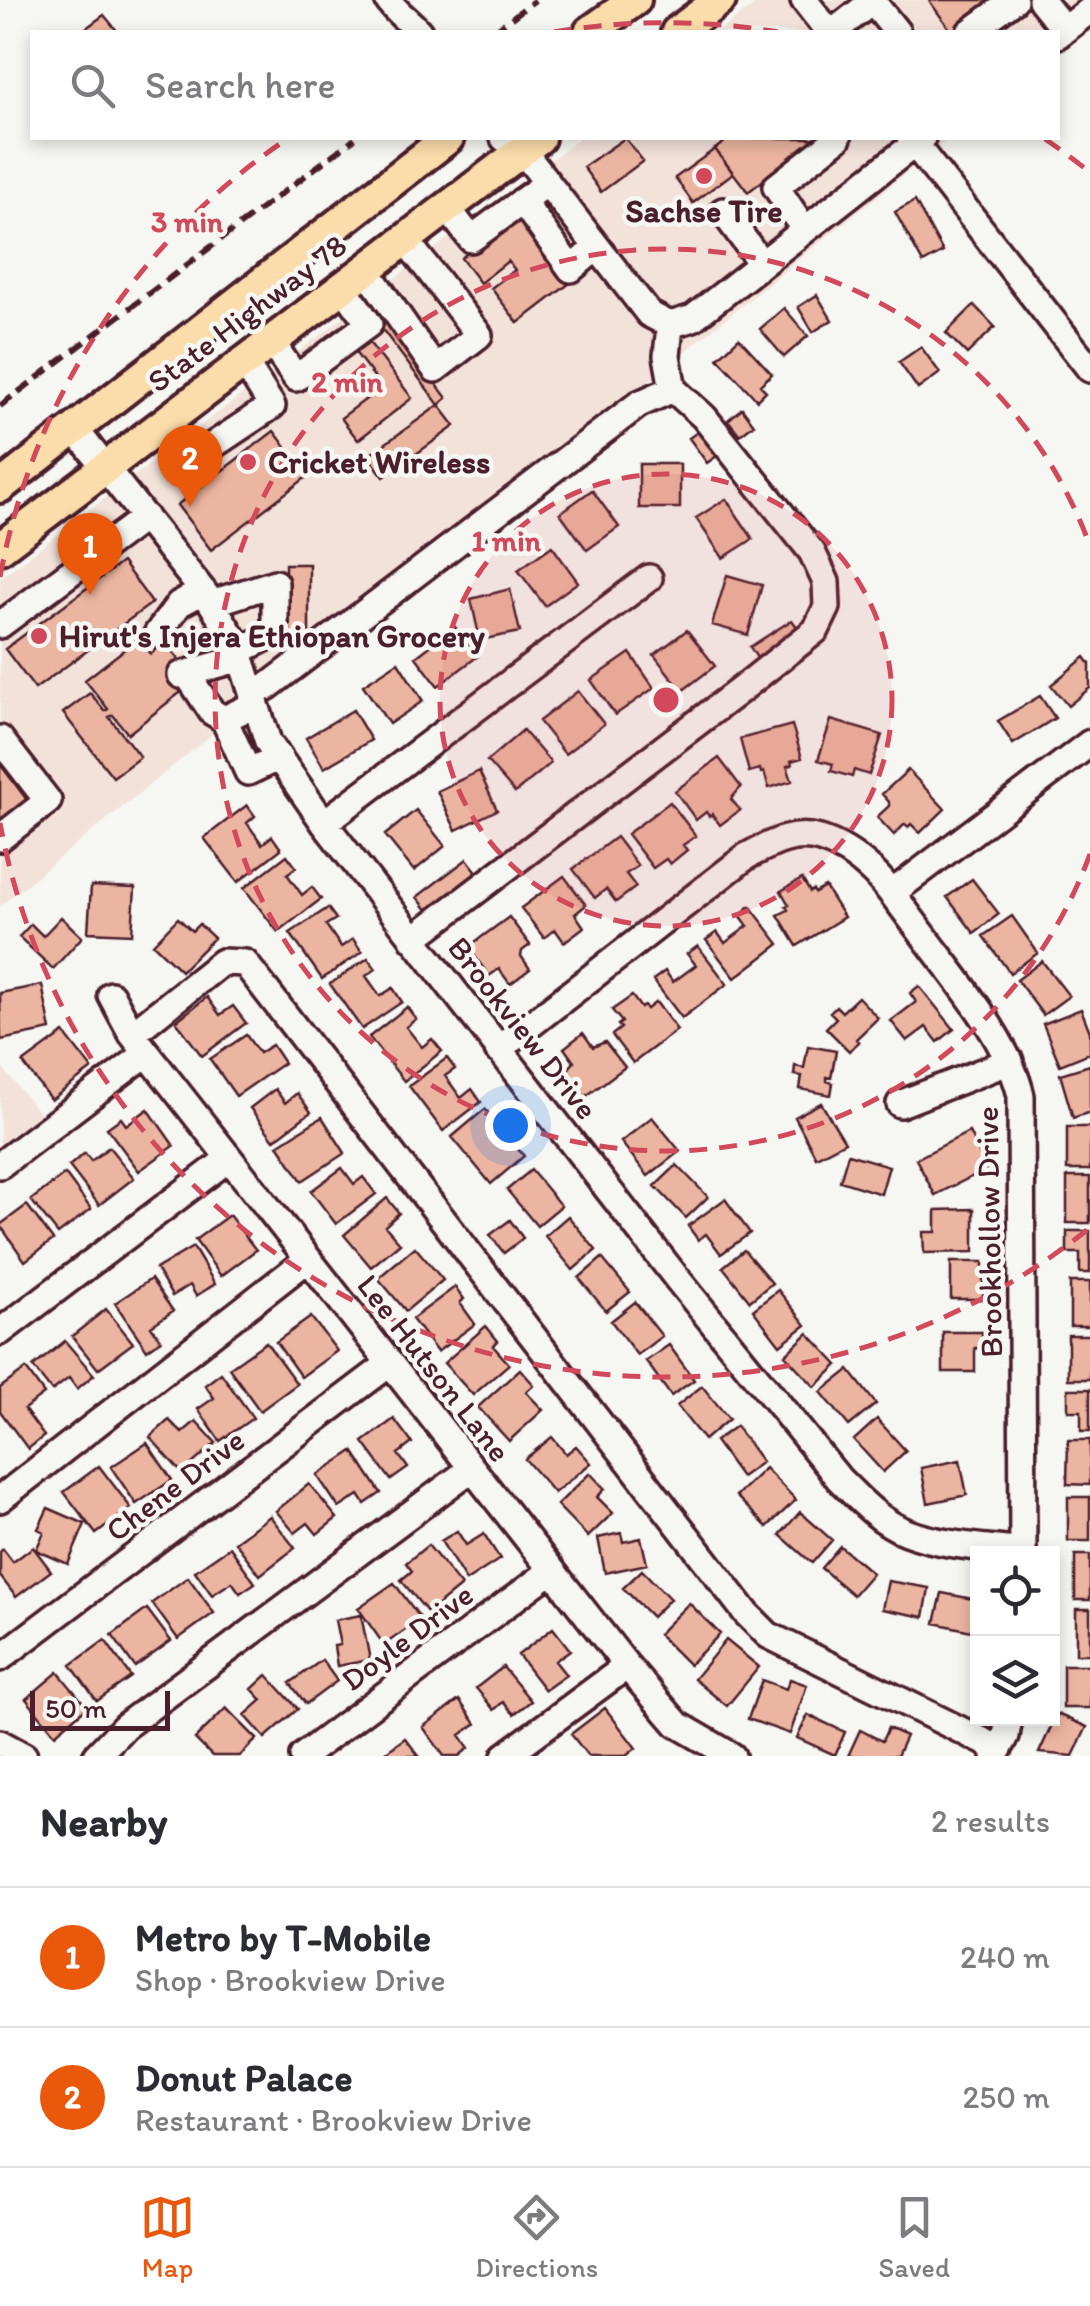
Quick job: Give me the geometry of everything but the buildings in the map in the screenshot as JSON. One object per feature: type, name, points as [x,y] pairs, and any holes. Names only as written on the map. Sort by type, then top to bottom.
[{"type":"main road","points":[[593,30],[635,0]]},
{"type":"main road","points":[[680,30],[720,0]]},
{"type":"main road","name":"State Highway 78","points":[[0,486],[445,140]]},
{"type":"main road","name":"State Highway 78","points":[[0,548],[446,206],[522,142]]},
{"type":"street","points":[[804,0],[826,30]]},
{"type":"street","points":[[973,30],[1014,0]]},
{"type":"street","points":[[1041,0],[1060,30]]},
{"type":"street","points":[[831,30],[873,1],[895,30]]},
{"type":"street","points":[[1061,32],[1090,10]]},
{"type":"street","points":[[395,14],[405,14],[417,30]]},
{"type":"street","points":[[804,229],[776,187],[835,140]]},
{"type":"street","points":[[522,142],[596,248],[650,314],[670,325],[693,318],[916,140],[1090,369]]},
{"type":"street","points":[[446,206],[471,239],[547,183]]},
{"type":"street","points":[[522,202],[571,269],[596,248]]},
{"type":"street","points":[[723,211],[761,263]]},
{"type":"street","points":[[354,276],[435,369],[479,336],[404,238]]},
{"type":"street","points":[[270,340],[296,378],[369,324],[354,276]]},
{"type":"street","points":[[308,311],[336,348]]},
{"type":"street","points":[[413,939],[740,692],[816,630],[827,607],[826,582],[812,552],[704,417],[674,389],[668,356],[670,325]]},
{"type":"street","points":[[166,420],[190,460],[272,406],[243,360]]},
{"type":"street","points":[[224,719],[262,696],[639,404],[674,389]]},
{"type":"street","name":"Brookview Drive","points":[[74,428],[208,598],[262,696],[268,742],[324,822],[704,1312],[839,1479],[868,1509],[906,1532],[973,1546]]},
{"type":"street","points":[[0,625],[145,518]]},
{"type":"street","points":[[324,822],[650,578]]},
{"type":"street","points":[[156,634],[179,604],[226,598],[275,583],[275,633],[240,654],[184,674],[212,712],[224,719],[248,772],[279,756]]},
{"type":"street","points":[[0,739],[48,801],[0,838]]},
{"type":"street","points":[[892,893],[1090,743]]},
{"type":"street","name":"Brookhollow Drive","points":[[498,1050],[747,856],[796,836],[820,839],[850,852],[892,893],[954,976],[1010,1061],[1021,1096],[1023,1546]]},
{"type":"street","points":[[0,1165],[139,1044],[222,962],[245,963],[747,1614],[768,1635],[997,1752],[1008,1726]]},
{"type":"street","name":"Lee Hutson Lane","points":[[111,995],[139,1044],[471,1469],[677,1724],[690,1747],[732,1756]]},
{"type":"street","points":[[900,1104],[1010,1061]]},
{"type":"street","points":[[0,1332],[228,1159]]},
{"type":"street","points":[[0,1499],[308,1259]]},
{"type":"street","name":"Chene Drive","points":[[0,1658],[389,1364]]},
{"type":"street","points":[[96,1756],[125,1726],[471,1469]]},
{"type":"street","name":"Doyle Drive","points":[[303,1756],[551,1570]]},
{"type":"street","points":[[506,1756],[627,1666]]},
{"type":"street","points":[[0,1743],[24,1756]]},
{"type":"shaded area","points":[[761,0],[1090,0],[1090,25],[1060,49],[1060,30],[721,30]]},
{"type":"shaded area","points":[[577,140],[947,140],[0,906],[0,578]]},
{"type":"shaded area","points":[[0,1065],[44,1119],[0,1154]]},
{"type":"railway","points":[[496,30],[535,0]]},
{"type":"railway","points":[[0,406],[352,140]]},
{"type":"place","name":"Sachse Tire","points":[[704,176]]},
{"type":"place","name":"Cricket Wireless","points":[[248,462]]},
{"type":"place","name":"Donut Palace","points":[[190,507]]},
{"type":"place","name":"Metro by T-Mobile","points":[[90,595]]},
{"type":"place","name":"Hirut's Injera Ethiopan Grocery","points":[[39,636]]}]
